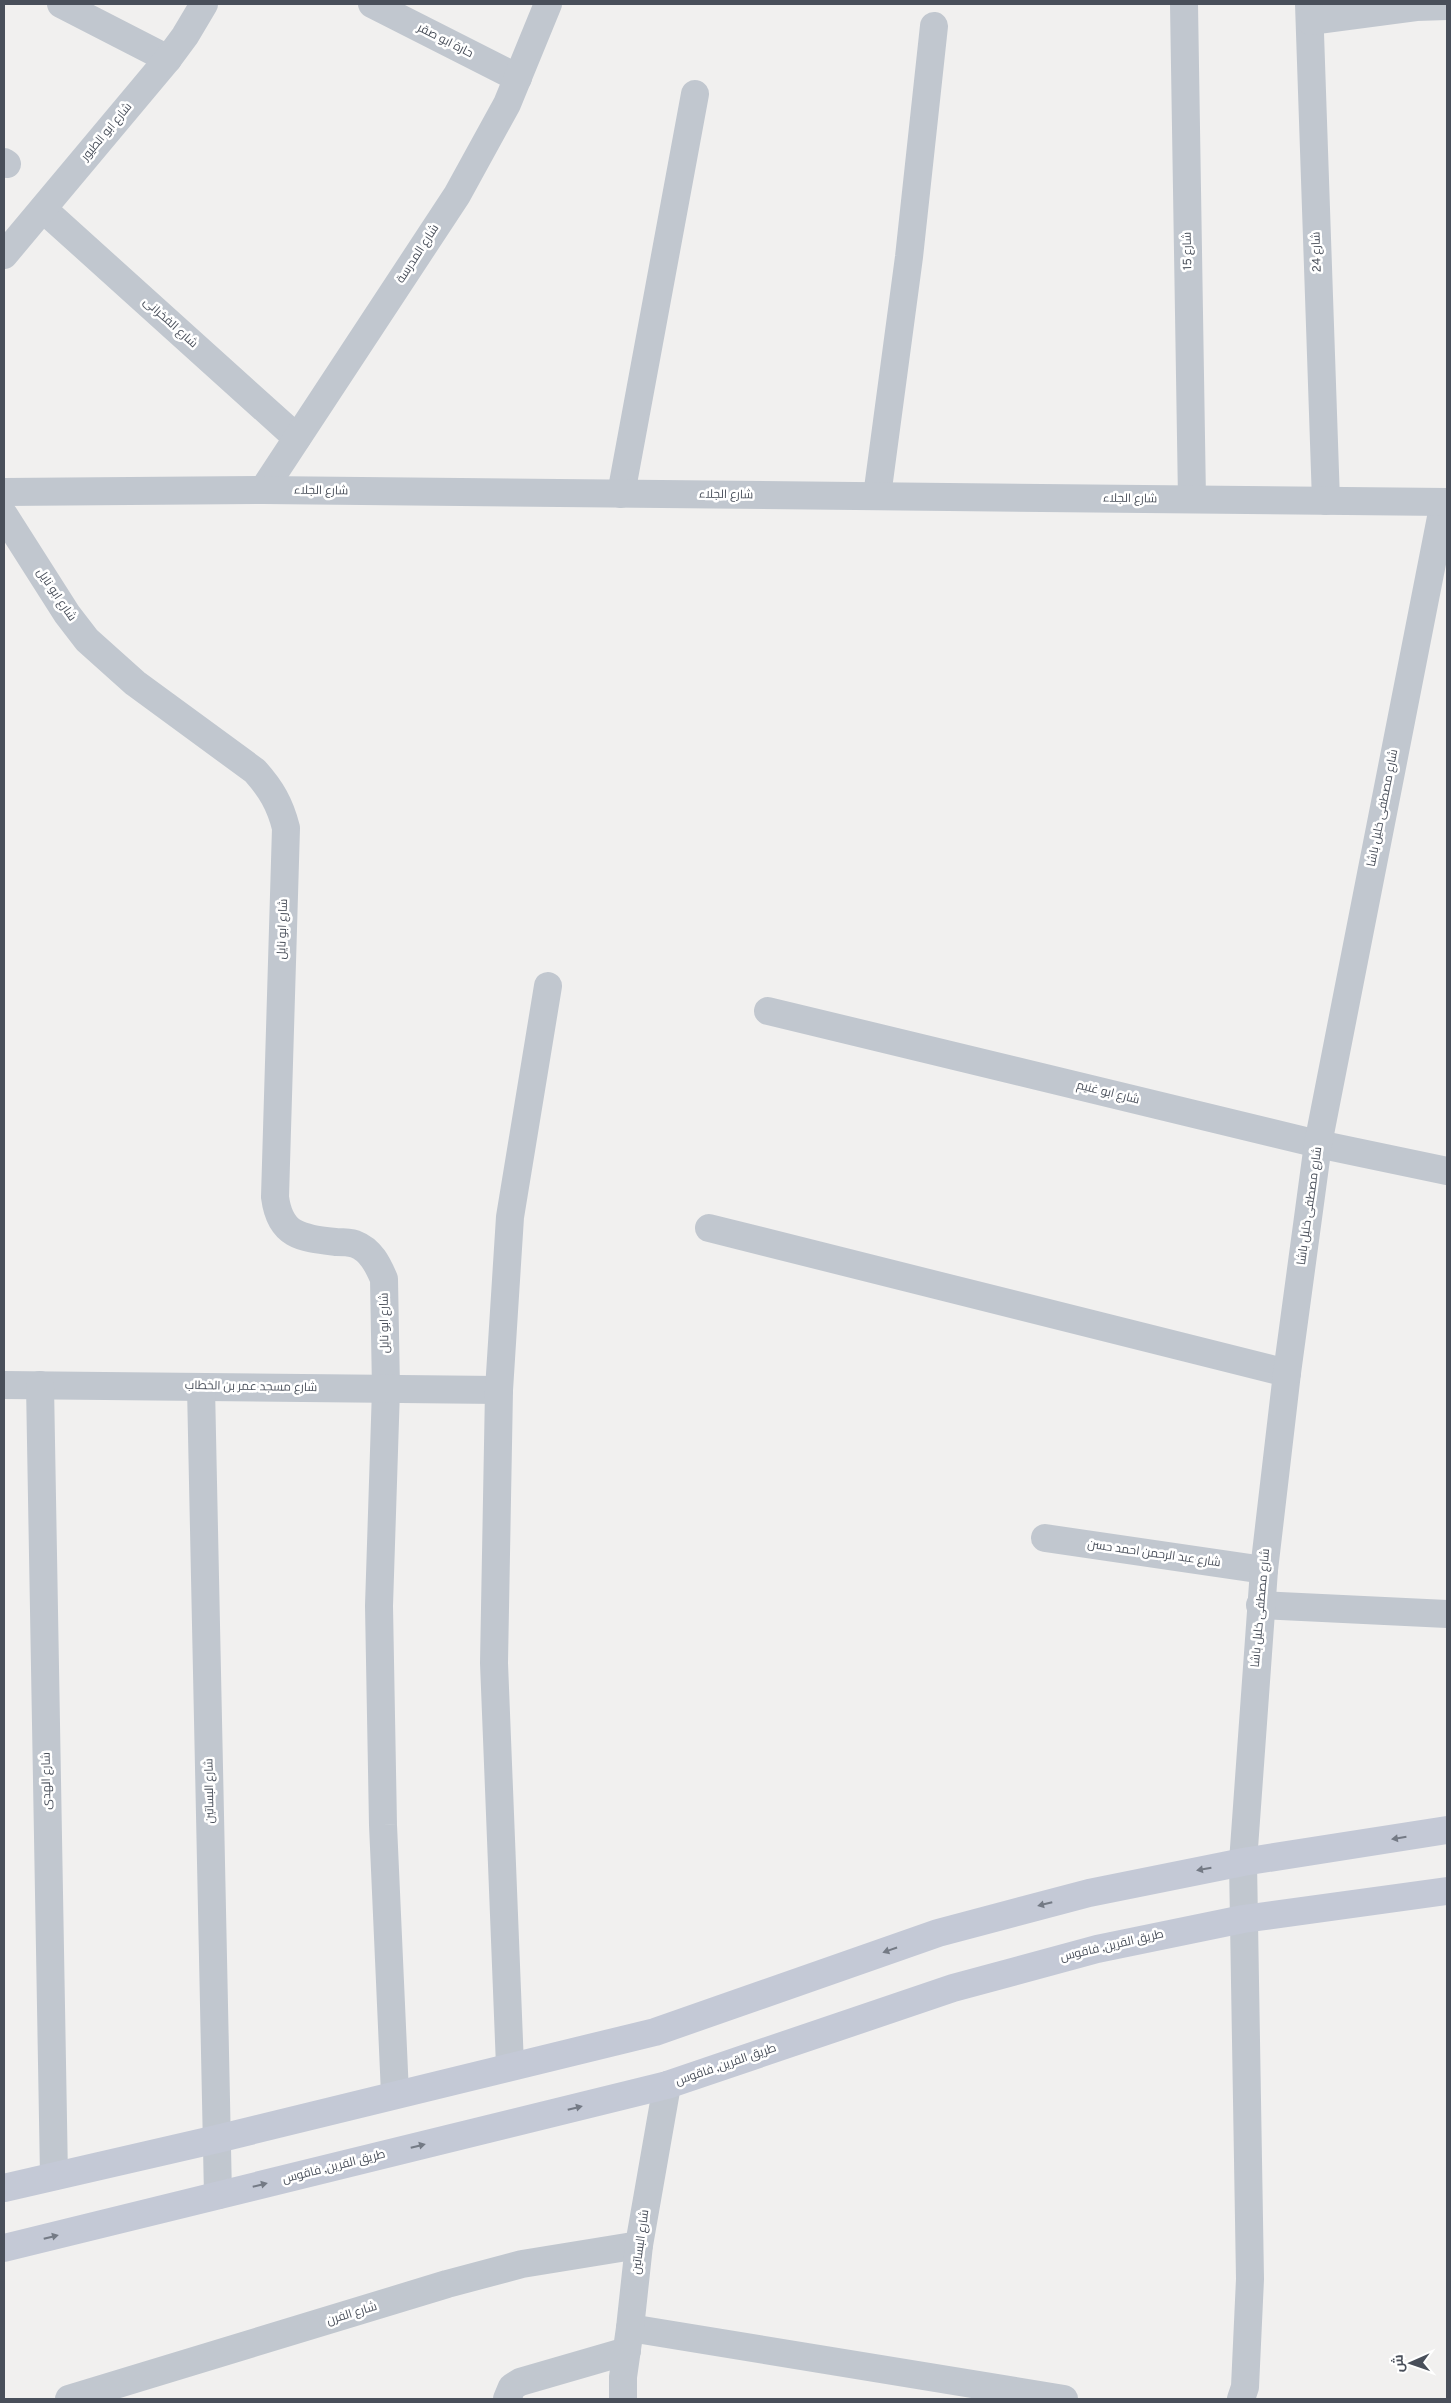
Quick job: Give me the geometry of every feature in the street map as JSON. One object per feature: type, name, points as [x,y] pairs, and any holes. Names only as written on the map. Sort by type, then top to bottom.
[{"type":"main road","points":[[4,2188],[216,2139],[394,2094],[655,2032],[938,1933],[1013,1912],[1136,1882],[1243,1862],[1447,1830]]},
{"type":"main road","name":"طريق القرين, فاقوس","points":[[4,2248],[666,2086],[953,1988],[1025,1967],[1169,1933],[1243,1919],[1447,1891]]},
{"type":"street","points":[[61,4],[168,59]]},
{"type":"street","name":"شارع ابو الطيور","points":[[4,255],[168,59],[185,36],[204,4]]},
{"type":"street","name":"حارة ابو صقر","points":[[372,4],[518,78]]},
{"type":"street","name":"شارع المدرسة","points":[[263,490],[457,195],[499,120],[548,4]]},
{"type":"street","name":"شارع 15","points":[[1184,4],[1192,499]]},
{"type":"street","points":[[1309,13],[1447,6]]},
{"type":"street","name":"شارع 24","points":[[1309,13],[1326,501]]},
{"type":"street","points":[[877,496],[909,257],[934,26]]},
{"type":"street","points":[[621,494],[695,94]]},
{"type":"street","name":"شارع الفخرانى","points":[[43,209],[297,438]]},
{"type":"street","name":"شارع الجلاء","points":[[4,492],[263,490],[1445,502]]},
{"type":"street","name":"شارع مصطفى خليل باشا","points":[[1241,2399],[1245,2387],[1250,2279],[1243,1862],[1260,1604],[1287,1373],[1318,1144],[1445,502]]},
{"type":"street","name":"شارع ابو نايل","points":[[4,515],[67,614],[87,640],[135,683],[255,771],[270,788],[281,807],[286,828],[275,1197],[277,1214],[288,1230],[304,1238],[354,1244],[368,1252],[378,1265],[384,1279],[386,1389],[379,1606],[383,1825],[394,2094]]},
{"type":"street","points":[[510,2066],[494,1663],[499,1390],[510,1217],[548,986]]},
{"type":"street","name":"شارع ابو غنيم","points":[[768,1012],[1318,1144],[1447,1171]]},
{"type":"street","points":[[708,1228],[1287,1373]]},
{"type":"street","name":"شارع مسجد عمر بن الخطاب","points":[[4,1385],[499,1390]]},
{"type":"street","name":"شارع الهدى","points":[[40,1385],[54,2176]]},
{"type":"street","name":"شارع البساتين","points":[[201,1387],[218,2195]]},
{"type":"street","name":"شارع عبد الرحمن احمد حسن","points":[[1045,1538],[1264,1570]]},
{"type":"street","points":[[1260,1604],[1447,1614]]},
{"type":"street","name":"شارع البساتين","points":[[623,2399],[622,2377],[629,2340],[639,2245],[666,2086]]},
{"type":"street","name":"شارع الفرن","points":[[68,2399],[447,2284],[522,2264],[639,2245]]},
{"type":"street","points":[[507,2399],[512,2387],[520,2382],[629,2340],[1064,2399]]}]
